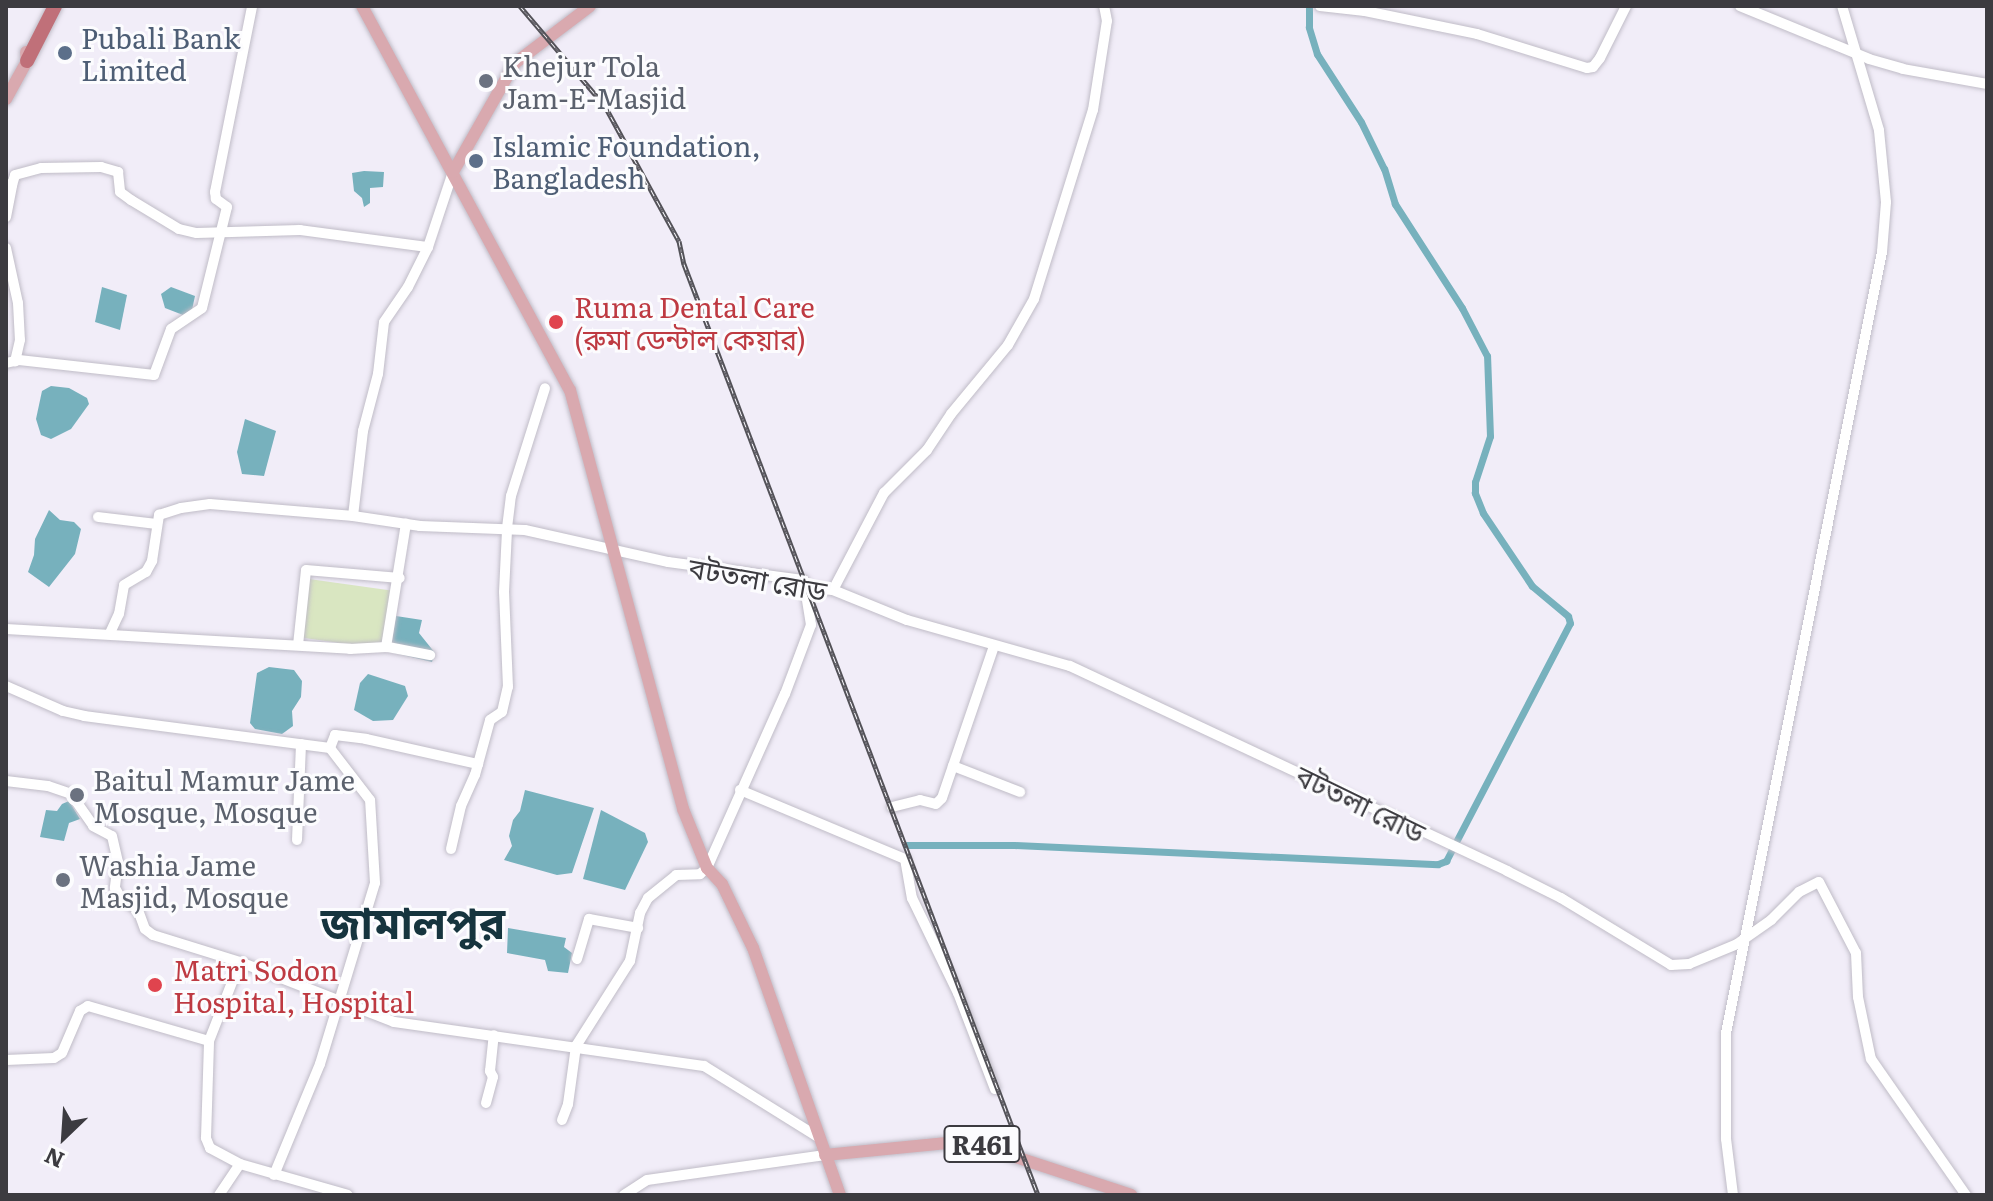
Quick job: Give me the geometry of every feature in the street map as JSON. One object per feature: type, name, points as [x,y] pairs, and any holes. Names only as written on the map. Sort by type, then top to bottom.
[{"type":"highway","points":[[29,57],[52,6]]},
{"type":"main road","points":[[362,6],[570,390],[683,809],[707,868],[722,884],[753,948],[840,1195]]},
{"type":"main road","points":[[453,172],[515,63],[590,6]]},
{"type":"main road","points":[[6,99],[10,83],[29,57]]},
{"type":"main road","name":"R461","points":[[825,1155],[967,1141],[1131,1195]]},
{"type":"street","points":[[6,248],[18,303],[20,340],[10,362],[154,375],[171,329],[202,308],[223,234],[227,207],[214,197],[252,6]]},
{"type":"street","points":[[833,590],[884,493],[927,450],[951,414],[1008,345],[1034,299],[1093,110],[1107,21],[1104,6]]},
{"type":"street","points":[[1320,6],[1365,11],[1477,34],[1587,68],[1593,67],[1600,58],[1626,6]]},
{"type":"street","points":[[1740,6],[1857,54],[1903,69],[1987,84]]},
{"type":"street","points":[[1733,1195],[1726,1139],[1726,1033],[1882,252],[1886,202],[1879,130],[1842,6]]},
{"type":"street","points":[[6,217],[9,184],[15,175],[41,168],[101,167],[118,172],[120,192],[179,229],[223,234],[300,230],[428,247]]},
{"type":"street","points":[[353,516],[363,431],[378,374],[384,322],[408,287],[428,247],[453,172]]},
{"type":"street","points":[[451,849],[461,806],[478,764],[490,720],[502,712],[508,687],[504,592],[511,496],[545,388]]},
{"type":"street","name":"বটতলা রোড","points":[[156,524],[159,515],[210,504],[353,516],[406,524],[486,526],[701,568],[803,580],[809,588],[833,590],[907,620],[1070,666],[1257,751],[1561,898],[1671,965],[1689,964],[1743,940],[1771,920],[1812,883],[1823,886],[1856,953],[1858,997],[1871,1059],[1966,1195]]},
{"type":"street","points":[[98,517],[156,524],[152,561],[146,572],[124,585],[119,614],[110,633]]},
{"type":"street","points":[[388,647],[406,524]]},
{"type":"street","points":[[298,645],[306,570],[400,578]]},
{"type":"street","points":[[562,1120],[568,1104],[576,1046],[630,961],[640,913],[648,898],[676,875],[700,874],[707,868],[785,694],[811,625],[803,580]]},
{"type":"street","points":[[6,629],[388,647],[430,655]]},
{"type":"street","points":[[892,807],[920,800],[936,804],[942,798],[994,646]]},
{"type":"street","points":[[6,686],[84,716],[330,748],[370,800],[375,883],[320,1064],[274,1175]]},
{"type":"street","points":[[330,748],[335,735],[409,747],[478,764]]},
{"type":"street","points":[[297,840],[301,744]]},
{"type":"street","points":[[953,766],[1020,792]]},
{"type":"street","points":[[6,781],[48,786],[71,794],[93,826],[112,836],[118,862],[115,888],[120,897],[138,910],[145,929],[153,935],[240,962],[394,1022],[704,1066],[818,1137]]},
{"type":"street","points":[[740,790],[905,859],[912,898],[958,993],[995,1089]]},
{"type":"street","points":[[577,959],[589,919],[638,928]]},
{"type":"street","points":[[240,962],[209,1041],[206,1138],[210,1148],[240,1164],[348,1195]]},
{"type":"street","points":[[6,1060],[54,1058],[62,1053],[80,1011],[88,1006],[209,1041]]},
{"type":"street","points":[[486,1103],[493,1077],[490,1071],[494,1035]]},
{"type":"street","points":[[624,1195],[647,1180],[825,1155]]},
{"type":"street","points":[[219,1195],[240,1164]]},
{"type":"green space","points":[[309,579],[398,592],[390,650],[301,637]]},
{"type":"water","points":[[384,172],[383,187],[370,188],[370,203],[364,207],[362,198],[354,191],[352,173]]},
{"type":"water","points":[[102,287],[127,295],[120,330],[95,322]]},
{"type":"water","points":[[171,287],[195,296],[192,310],[183,315],[165,308],[161,294]]},
{"type":"water","points":[[51,386],[69,388],[87,398],[89,404],[71,429],[51,439],[41,435],[36,419],[42,391]]},
{"type":"water","points":[[245,419],[276,431],[264,476],[242,474],[237,452]]},
{"type":"water","points":[[49,510],[60,520],[74,522],[81,529],[75,554],[49,587],[28,572],[35,539]]},
{"type":"water","points":[[396,616],[422,620],[419,633],[435,653],[432,662],[390,652]]},
{"type":"water","points":[[269,667],[294,670],[302,681],[301,697],[292,711],[293,726],[282,734],[255,729],[250,723],[257,673]]},
{"type":"water","points":[[368,674],[405,686],[408,696],[393,720],[373,721],[354,710],[360,683]]},
{"type":"water","points":[[525,790],[594,808],[572,873],[557,875],[504,860],[512,846],[509,836]]},
{"type":"water","points":[[69,801],[80,819],[69,823],[64,841],[40,837],[46,810],[57,811]]},
{"type":"water","points":[[601,810],[645,833],[648,842],[625,890],[583,879]]},
{"type":"water","points":[[508,928],[566,938],[564,947],[572,953],[568,973],[548,971],[545,960],[507,953]]},
{"type":"waterway","points":[[907,845],[1014,845],[1438,864],[1446,861],[1570,623],[1568,616],[1532,586],[1483,513],[1475,493],[1475,482],[1490,436],[1487,356],[1462,308],[1395,204],[1384,169],[1361,122],[1317,54],[1309,27],[1309,6]]},
{"type":"railway","points":[[520,6],[605,106],[679,241],[684,264],[1038,1195]]},
{"type":"place","name":"Pubali Bank Limited","points":[[65,53]]},
{"type":"place","name":"Khejur Tola Jam-E-Masjid","points":[[486,81]]},
{"type":"place","name":"Islamic Foundation, Bangladesh","points":[[476,161]]},
{"type":"place","name":"Ruma Dental Care (রুমা ডেন্টাল কেয়ার)","points":[[556,322]]},
{"type":"place","name":"Baitul Mamur Jame Mosque, Mosque","points":[[77,795]]},
{"type":"place","name":"Washia Jame Masjid, Mosque","points":[[63,880]]},
{"type":"place","name":"Matri Sodon Hospital, Hospital","points":[[155,985]]},
{"type":"district","name":"জামালপুর","points":[[413,920]]}]
